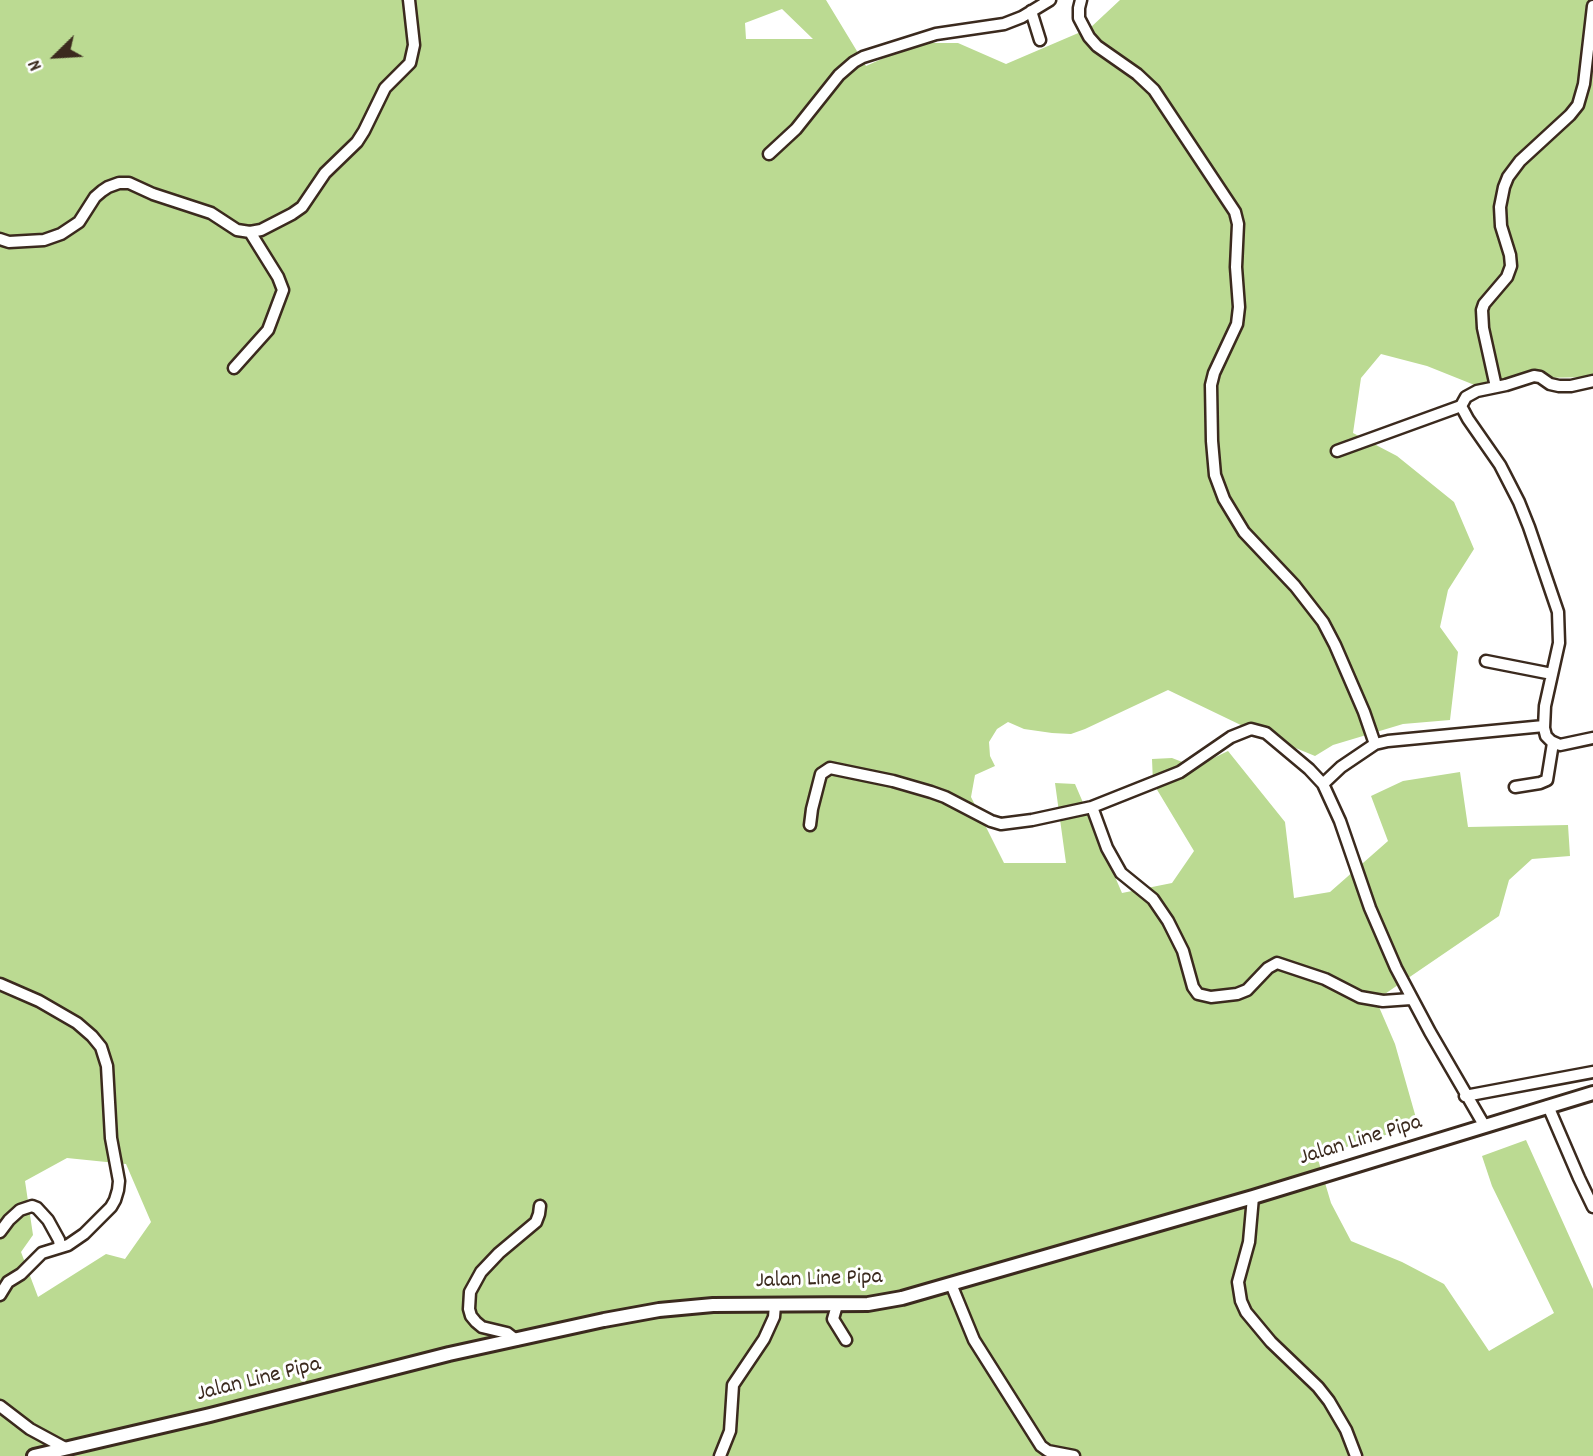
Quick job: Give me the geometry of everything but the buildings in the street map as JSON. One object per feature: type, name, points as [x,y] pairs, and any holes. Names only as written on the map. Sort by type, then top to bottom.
[{"type":"main road","name":"Jalan Line Pipa","points":[[34,1456],[210,1415],[449,1354],[604,1320],[659,1310],[713,1305],[868,1304],[902,1298],[1253,1197],[1593,1093]]},
{"type":"street","points":[[0,239],[9,242],[44,240],[61,234],[79,222],[102,191],[108,187],[129,183],[211,213],[237,230],[250,232],[276,224],[302,206],[325,173],[357,142],[385,88],[410,63],[414,45],[409,0]]},
{"type":"street","points":[[769,153],[796,129],[847,68],[863,57],[936,34],[1014,21],[1050,0]]},
{"type":"street","points":[[1081,0],[1079,18],[1089,37],[1097,46],[1137,74],[1157,94],[1235,212],[1238,224],[1236,267],[1239,311],[1234,332],[1211,385],[1215,475],[1224,499],[1244,532],[1296,586],[1323,622],[1364,712],[1375,744]]},
{"type":"street","points":[[1496,387],[1482,315],[1484,304],[1507,277],[1511,266],[1501,226],[1501,197],[1508,177],[1520,161],[1578,105],[1584,84],[1593,6]]},
{"type":"street","points":[[1031,11],[1040,40]]},
{"type":"street","points":[[234,368],[268,330],[283,290],[250,232]]},
{"type":"street","points":[[1593,381],[1559,386],[1534,376],[1482,389],[1462,401],[1461,406],[1510,483],[1529,527],[1558,612],[1560,636],[1545,706],[1546,736],[1553,743],[1560,745],[1593,738]]},
{"type":"street","points":[[1337,451],[1461,406]]},
{"type":"street","points":[[1486,661],[1552,674]]},
{"type":"street","points":[[1323,784],[1341,767],[1375,744],[1544,726]]},
{"type":"street","points":[[810,825],[821,774],[830,768],[893,780],[931,792],[1001,824],[1092,807],[1180,772],[1231,737],[1251,729],[1266,733],[1323,784],[1340,821],[1377,926],[1411,999],[1484,1125]]},
{"type":"street","points":[[1515,787],[1540,783],[1547,779],[1553,743]]},
{"type":"street","points":[[1092,807],[1107,848],[1121,873],[1153,900],[1168,921],[1183,951],[1193,987],[1198,994],[1210,997],[1237,994],[1247,989],[1268,968],[1277,963],[1325,979],[1360,997],[1383,1001],[1411,999]]},
{"type":"street","points":[[0,985],[39,1001],[77,1023],[98,1043],[107,1066],[109,1114],[119,1181],[111,1207],[105,1213],[74,1241],[41,1253],[21,1274],[8,1282],[0,1295]]},
{"type":"street","points":[[1465,1096],[1593,1072]]},
{"type":"street","points":[[1548,1106],[1593,1207]]},
{"type":"street","points":[[1253,1197],[1249,1242],[1238,1282],[1241,1301],[1246,1312],[1271,1342],[1329,1401],[1346,1430],[1356,1456]]},
{"type":"street","points":[[0,1232],[20,1210],[32,1206],[48,1220],[60,1247]]},
{"type":"street","points":[[516,1339],[475,1322],[471,1316],[470,1292],[481,1272],[536,1222],[540,1206]]},
{"type":"street","points":[[951,1284],[974,1340],[1041,1446],[1048,1451],[1074,1456]]},
{"type":"street","points":[[720,1456],[730,1431],[733,1385],[764,1339],[774,1317],[775,1305]]},
{"type":"street","points":[[837,1305],[833,1320],[846,1339]]},
{"type":"street","points":[[0,1406],[30,1429],[68,1449]]},
{"type":"green space","points":[[0,0],[826,0],[866,66],[917,43],[958,43],[1006,64],[1090,28],[1120,0],[1593,0],[1593,377],[1538,378],[1477,386],[1427,366],[1381,354],[1361,378],[1353,433],[1397,456],[1454,502],[1474,549],[1448,590],[1440,627],[1458,652],[1450,720],[1403,724],[1333,745],[1315,756],[1247,728],[1168,690],[1071,734],[1024,729],[1008,722],[997,729],[989,742],[990,756],[995,766],[975,775],[971,797],[1004,863],[1066,863],[1055,783],[1075,784],[1122,893],[1172,883],[1194,851],[1153,783],[1152,759],[1172,758],[1195,767],[1228,751],[1285,822],[1294,898],[1330,892],[1388,841],[1371,796],[1403,781],[1460,772],[1468,827],[1568,825],[1570,856],[1532,859],[1509,880],[1499,916],[1376,1000],[1395,1044],[1418,1125],[1317,1156],[1331,1203],[1351,1241],[1402,1262],[1444,1284],[1489,1351],[1554,1313],[1492,1186],[1482,1156],[1526,1140],[1593,1289],[1593,1456],[0,1456]],"holes":[[[782,9],[813,39],[746,39],[745,23]],[[67,1158],[126,1164],[151,1222],[125,1259],[106,1254],[38,1297],[21,1252],[33,1235],[25,1181]]]}]
